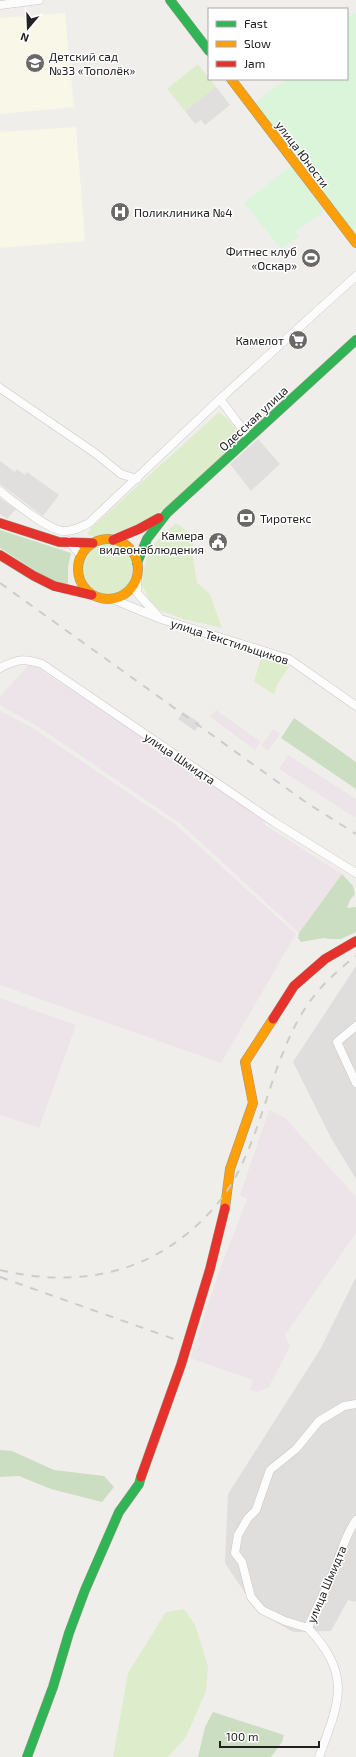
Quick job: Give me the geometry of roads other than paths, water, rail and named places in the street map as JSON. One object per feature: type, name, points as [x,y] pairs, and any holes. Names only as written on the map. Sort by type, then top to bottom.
[{"type":"street","points":[[0,5],[39,0]]},
{"type":"street","points":[[170,0],[208,50]]},
{"type":"street","name":"улица Юности","points":[[232,80],[356,243]]},
{"type":"street","points":[[0,491],[51,527],[64,531],[78,528],[89,523],[220,399],[356,276]]},
{"type":"street","name":"Одесская улица","points":[[167,513],[356,340]]},
{"type":"street","points":[[0,388],[95,453],[121,474],[128,478],[137,479]]},
{"type":"street","points":[[220,399],[249,438]]},
{"type":"street","points":[[113,540],[140,529],[167,513]]},
{"type":"street","points":[[161,620],[137,593],[137,563],[147,539],[167,513]]},
{"type":"street","points":[[0,523],[47,540],[71,544],[93,544]]},
{"type":"street","points":[[64,531],[71,544],[81,556]]},
{"type":"street","points":[[92,595],[79,578],[78,565],[81,556],[86,549],[93,544],[103,540],[120,542],[131,551],[137,563]]},
{"type":"street","points":[[0,555],[34,576],[54,586],[92,595],[102,599],[112,599],[121,596],[134,584],[137,575]]},
{"type":"street","name":"улица Текстильщиков","points":[[112,599],[161,620],[289,659],[356,706]]},
{"type":"street","name":"улица Шмидта","points":[[0,668],[18,660],[29,660],[42,664],[274,822],[356,873]]},
{"type":"street","points":[[27,1757],[53,1687],[69,1633],[119,1512],[139,1484],[181,1365],[210,1269],[225,1210],[230,1169],[253,1103],[246,1062],[294,986],[325,959],[356,941]]},
{"type":"street","points":[[356,1026],[337,1042],[356,1082]]},
{"type":"street","name":"улица Шмидта","points":[[319,1757],[338,1703],[336,1674],[332,1661],[325,1649],[308,1628],[286,1621],[262,1610],[251,1597],[242,1562],[235,1553],[238,1535],[248,1518],[256,1510],[270,1470],[296,1449],[319,1421],[344,1406],[356,1404]]},
{"type":"street","name":"улица Шмидта","points":[[308,1628],[336,1566],[346,1535],[356,1520]]},
{"type":"railway","points":[[0,583],[307,803],[356,834]]},
{"type":"railway","points":[[0,1270],[25,1275],[75,1277],[122,1269],[145,1260],[167,1248],[196,1226],[219,1202],[232,1184],[250,1146],[284,1051],[306,1006],[326,983],[356,956]]},
{"type":"railway","points":[[0,1277],[174,1339]]},
{"type":"place","name":"Детский сад №33 «Тополёк»","points":[[35,63]]},
{"type":"place","name":"Поликлиника №4","points":[[120,212]]},
{"type":"place","name":"Фитнес клуб «Оскар»","points":[[311,258]]},
{"type":"place","name":"Камелот","points":[[298,340]]},
{"type":"place","name":"Тиротекс","points":[[246,518]]},
{"type":"place","name":"Камера видеонаблюдения","points":[[218,542]]}]
